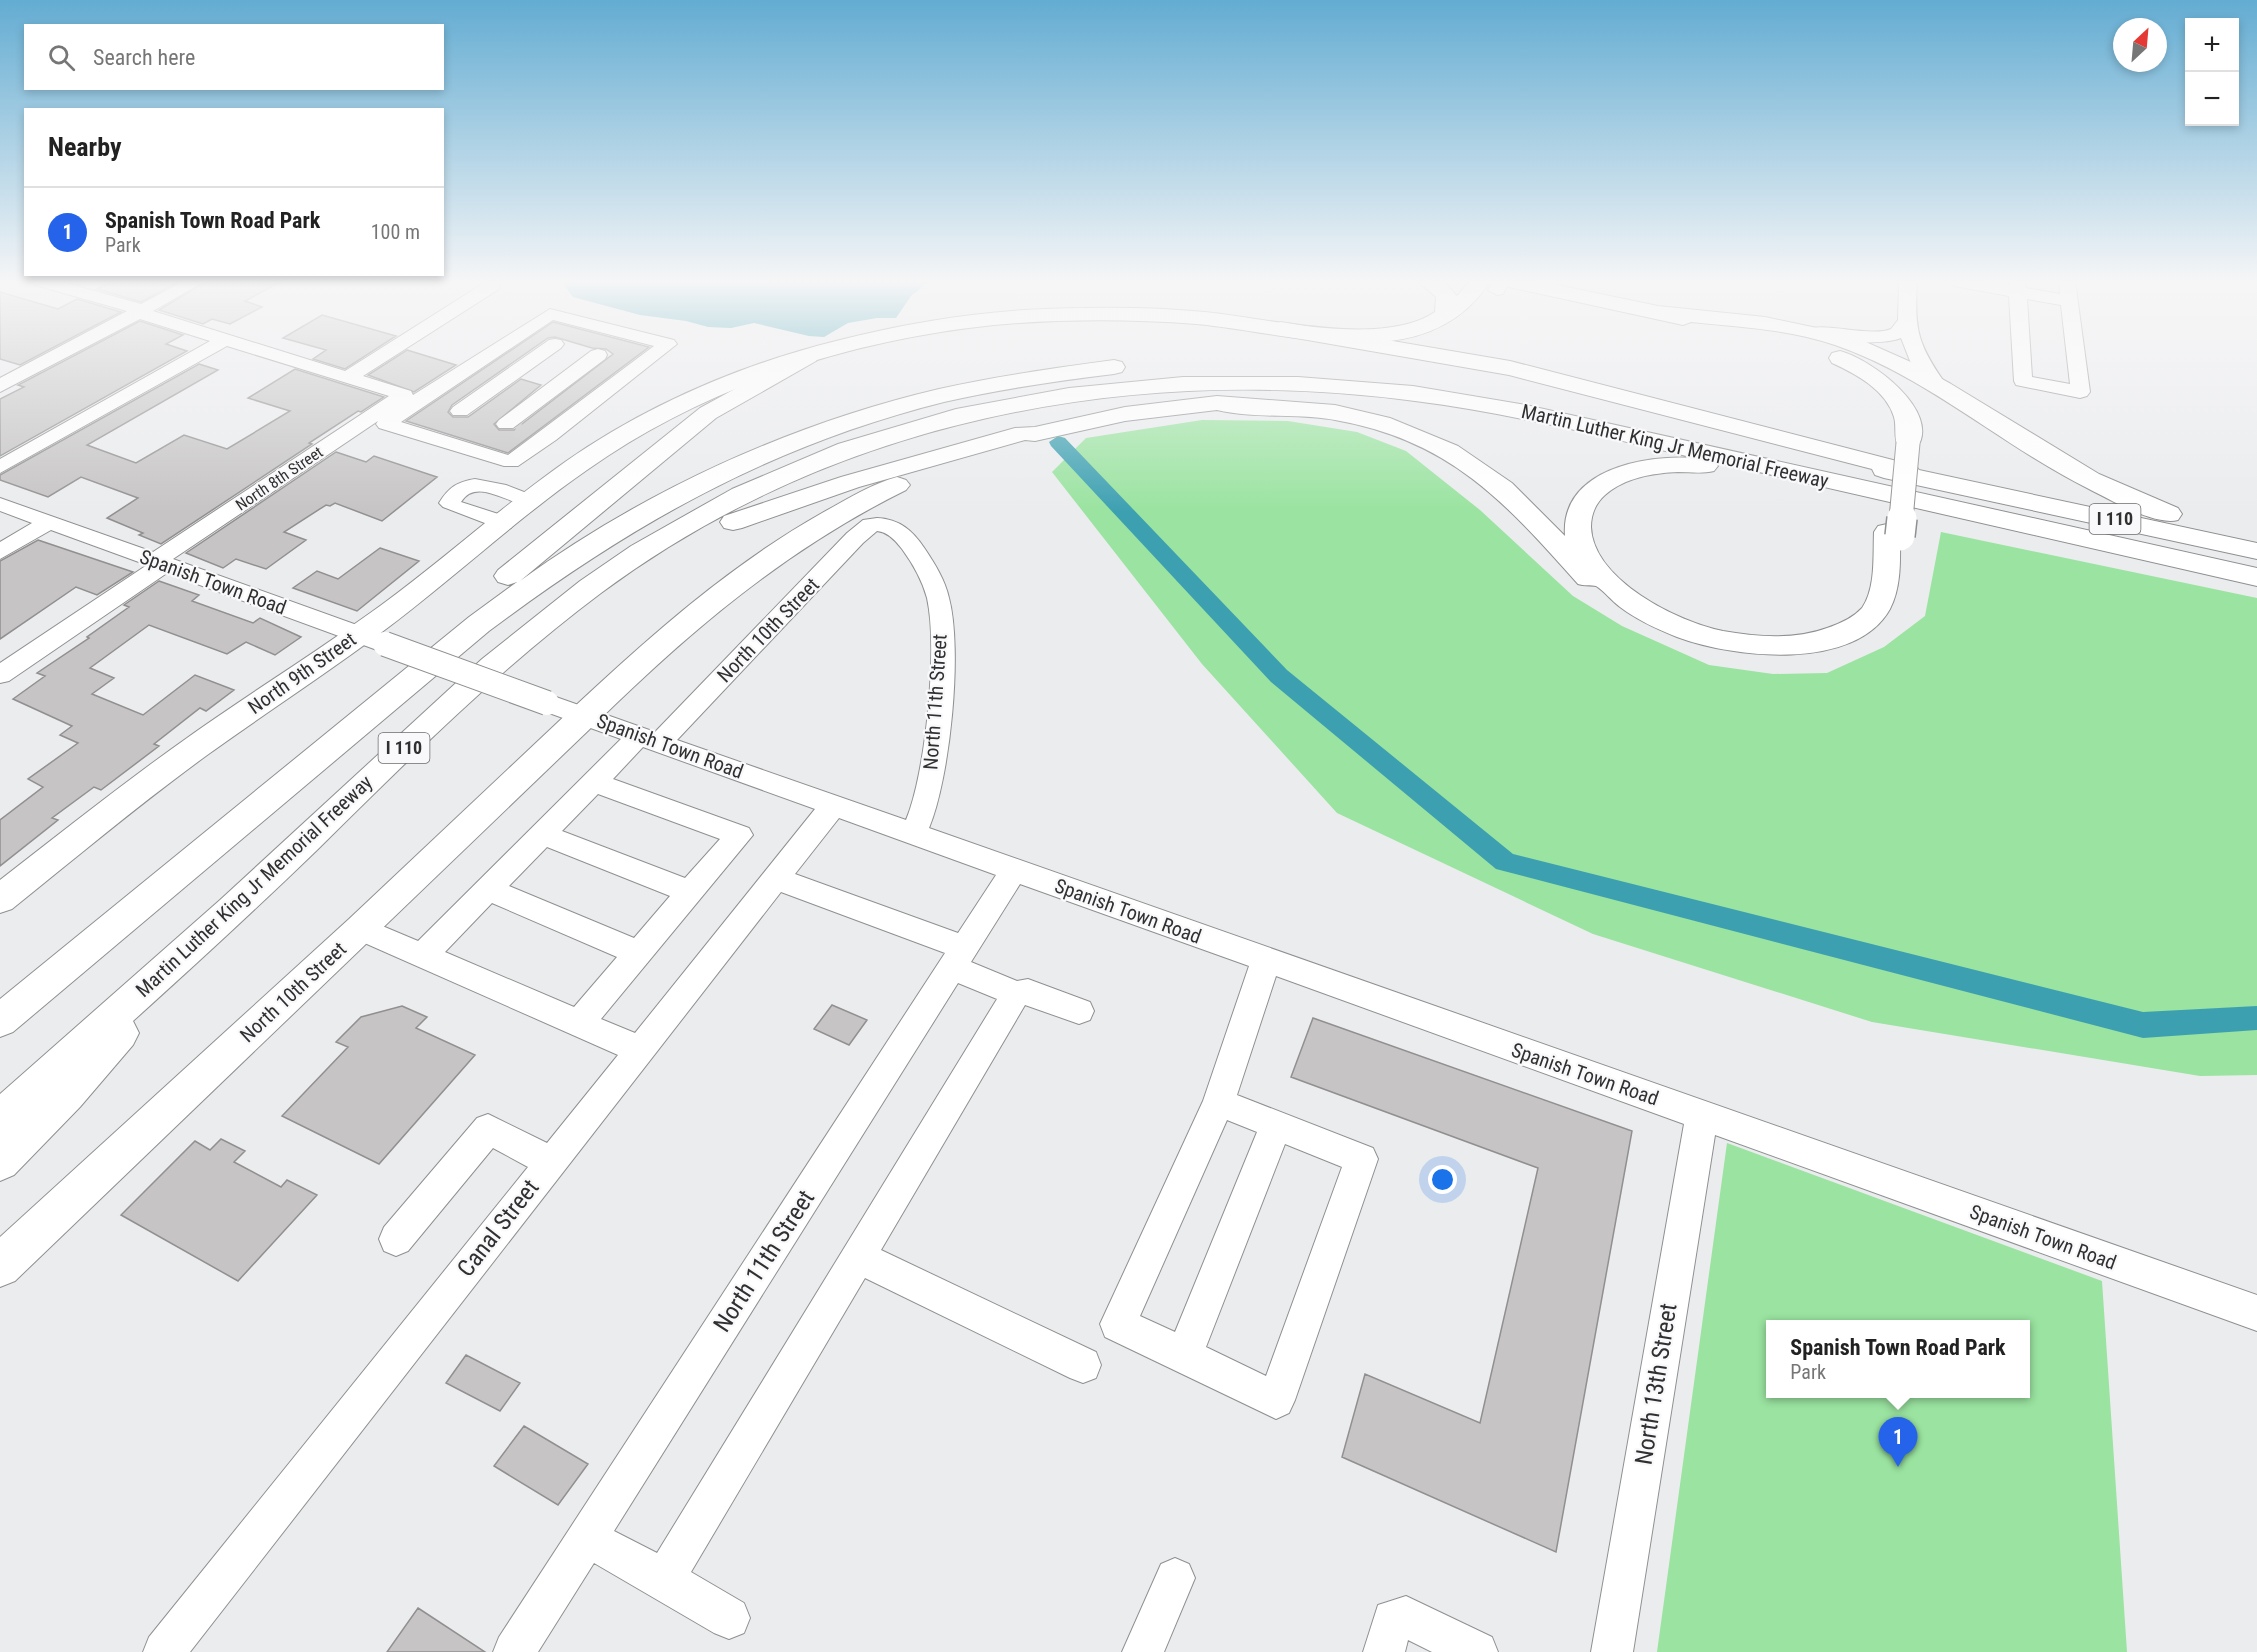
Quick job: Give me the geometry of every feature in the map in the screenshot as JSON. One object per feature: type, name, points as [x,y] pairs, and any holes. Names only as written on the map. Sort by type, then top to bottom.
[{"type":"main road","name":"North 9th Street","points":[[0,899],[194,749],[371,640],[503,523],[604,448],[707,393],[802,358]]},
{"type":"main road","points":[[0,1019],[466,611],[573,523],[708,413],[804,358]]},
{"type":"main road","points":[[1452,358],[1510,368],[1973,488]]},
{"type":"main road","points":[[1821,358],[1857,375],[1885,398],[1896,419],[1902,442]]},
{"type":"main road","points":[[1218,403],[1230,406],[1313,409],[1347,415],[1404,432],[1445,450],[1476,468],[1510,495],[1595,586],[1620,606],[1667,632],[1727,651],[1772,656],[1805,655],[1846,645],[1873,631],[1886,619],[1895,604],[1894,534],[1902,442],[1909,422],[1897,398],[1880,382],[1841,358]]},
{"type":"main road","points":[[1881,358],[1937,386],[2098,486],[2163,512],[2257,540]]},
{"type":"main road","name":"Martin Luther King Jr Memorial Freeway","points":[[0,1019],[479,624],[558,565],[633,518],[717,473],[796,440],[903,404],[1028,378],[1112,367],[1200,361],[1322,363],[1412,372],[1500,387],[2257,551]]},
{"type":"main road","name":"Martin Luther King Jr Memorial Freeway","points":[[0,1119],[215,926],[495,664],[602,580],[684,526],[796,471],[889,436],[1019,403],[1164,384],[1283,381],[1407,391],[1526,412],[2257,577]]},
{"type":"main road","points":[[602,580],[771,507],[1012,437],[1125,414],[1218,403],[1229,399],[1322,398],[1526,412]]},
{"type":"main road","name":"North 10th Street","points":[[0,1266],[696,613],[792,542],[881,492],[1035,434]]},
{"type":"main road","points":[[1894,534],[1883,589],[1870,616],[1852,629],[1828,639],[1798,645],[1767,645],[1735,642],[1691,632],[1637,607],[1613,588],[1588,561],[1580,543],[1578,524],[1587,499],[1594,490],[1613,478],[1651,467],[1700,465],[1738,470],[1868,500],[2087,539]]},
{"type":"main road","points":[[0,1162],[66,1095],[215,926]]},
{"type":"street","points":[[0,386],[52,358]]},
{"type":"street","points":[[0,467],[192,358]]},
{"type":"street","points":[[283,358],[549,436]]},
{"type":"street","points":[[347,378],[378,358]]},
{"type":"street","points":[[477,358],[412,397],[386,424],[506,463]]},
{"type":"street","points":[[455,409],[529,358]]},
{"type":"street","points":[[608,358],[640,366]]},
{"type":"street","points":[[514,426],[608,358]]},
{"type":"street","points":[[503,523],[450,503],[464,489],[478,484],[506,463],[520,458],[650,358]]},
{"type":"street","points":[[1916,358],[1937,386]]},
{"type":"street","points":[[2022,358],[2023,381],[2080,392],[2076,358]]},
{"type":"street","name":"North 8th Street","points":[[0,675],[159,563],[412,397]]},
{"type":"street","points":[[478,484],[530,501]]},
{"type":"street","name":"Spanish Town Road","points":[[0,504],[371,640],[1266,961],[2257,1313]]},
{"type":"street","points":[[0,552],[49,522]]},
{"type":"street","name":"North 10th Street","points":[[422,956],[594,782],[650,739],[855,538],[871,525],[878,523]]},
{"type":"street","name":"North 11th Street","points":[[878,523],[890,526],[908,542],[931,576],[940,609],[941,686],[934,750],[924,813],[914,834]]},
{"type":"street","points":[[578,1024],[739,835],[594,782]]},
{"type":"street","name":"Canal Street","points":[[164,1652],[834,805]]},
{"type":"street","points":[[542,834],[690,892]]},
{"type":"street","name":"North 11th Street","points":[[514,1652],[1014,870]]},
{"type":"street","points":[[776,879],[958,958],[1016,994],[1028,992],[1079,1011]]},
{"type":"street","points":[[488,889],[639,953]]},
{"type":"street","points":[[361,929],[639,1050]]},
{"type":"street","points":[[1219,1102],[1361,1159],[1276,1400],[1119,1324],[1219,1102],[1266,961]]},
{"type":"street","points":[[664,1579],[856,1256],[1016,994]]},
{"type":"street","name":"North 13th Street","points":[[1612,1652],[1702,1115]]},
{"type":"street","points":[[1184,1356],[1276,1125]]},
{"type":"street","points":[[396,1239],[488,1129],[551,1162]]},
{"type":"street","points":[[856,1256],[1083,1365]]},
{"type":"street","points":[[587,1539],[664,1579],[729,1618]]},
{"type":"street","points":[[1143,1652],[1175,1578]]},
{"type":"street","points":[[1384,1652],[1393,1620],[1406,1617],[1477,1652]]},
{"type":"green space","points":[[1202,420],[1288,421],[1357,432],[1406,451],[1480,510],[1573,596],[1622,626],[1709,665],[1773,674],[1827,673],[1884,647],[1925,616],[1941,532],[2257,598],[2257,1075],[2200,1076],[1872,1022],[1593,934],[1337,813],[1202,664],[1052,472],[1086,438]]},
{"type":"green space","points":[[1727,1143],[2102,1281],[2127,1652],[1657,1652]]},
{"type":"building","points":[[0,358],[33,358],[20,365]]},
{"type":"building","points":[[69,358],[174,358],[0,456],[0,399],[24,387],[18,385]]},
{"type":"building","points":[[314,358],[362,358],[345,369]]},
{"type":"building","points":[[394,358],[433,358],[456,365],[414,392],[368,375]]},
{"type":"building","points":[[499,358],[519,358],[452,405],[448,412],[453,417],[468,417],[521,379],[541,385],[494,424],[499,430],[514,430],[608,358],[634,358],[508,453],[406,421]]},
{"type":"building","points":[[199,364],[218,370],[87,445],[136,463],[184,435],[227,449],[290,411],[248,398],[295,369],[384,397],[309,443],[312,444],[161,544],[139,535],[143,533],[107,518],[138,498],[81,477],[48,497],[0,480],[0,475]]},
{"type":"building","points":[[336,452],[366,462],[374,456],[437,477],[382,521],[335,503],[330,506],[326,505],[284,532],[306,540],[266,569],[236,559],[223,568],[186,553]]},
{"type":"building","points":[[38,540],[133,572],[97,595],[76,587],[0,639],[0,561]]},
{"type":"building","points":[[380,548],[419,561],[357,611],[293,588],[317,571],[338,579]]},
{"type":"building","points":[[159,581],[199,595],[192,601],[253,623],[260,618],[301,637],[275,655],[246,642],[227,654],[149,625],[90,668],[114,678],[92,694],[143,715],[195,675],[234,690],[206,711],[200,708],[154,744],[159,746],[101,790],[94,787],[52,818],[58,820],[0,866],[0,820],[43,787],[28,779],[78,743],[60,735],[72,726],[13,699],[45,676],[37,673],[89,638],[87,637],[129,607],[124,605]]},
{"type":"building","points":[[832,1005],[867,1020],[849,1045],[814,1029]]},
{"type":"building","points":[[402,1006],[427,1017],[416,1028],[475,1055],[379,1164],[282,1116],[348,1047],[336,1042],[361,1017]]},
{"type":"building","points":[[1313,1018],[1632,1131],[1556,1552],[1342,1457],[1365,1374],[1480,1423],[1538,1168],[1291,1077]]},
{"type":"building","points":[[221,1139],[245,1151],[234,1162],[281,1187],[287,1180],[317,1195],[238,1281],[121,1215],[195,1141],[210,1150]]},
{"type":"building","points":[[466,1355],[520,1383],[500,1411],[446,1383]]},
{"type":"building","points":[[524,1426],[588,1464],[558,1505],[494,1466]]},
{"type":"building","points":[[418,1608],[485,1652],[387,1652]]},
{"type":"waterway","points":[[1058,442],[1279,676],[1505,862],[2143,1025],[2257,1018]]},
{"type":"tunnel","points":[[516,427],[521,428]]},
{"type":"place","name":"Spanish Town Road Park","points":[[1898,1467]]}]
